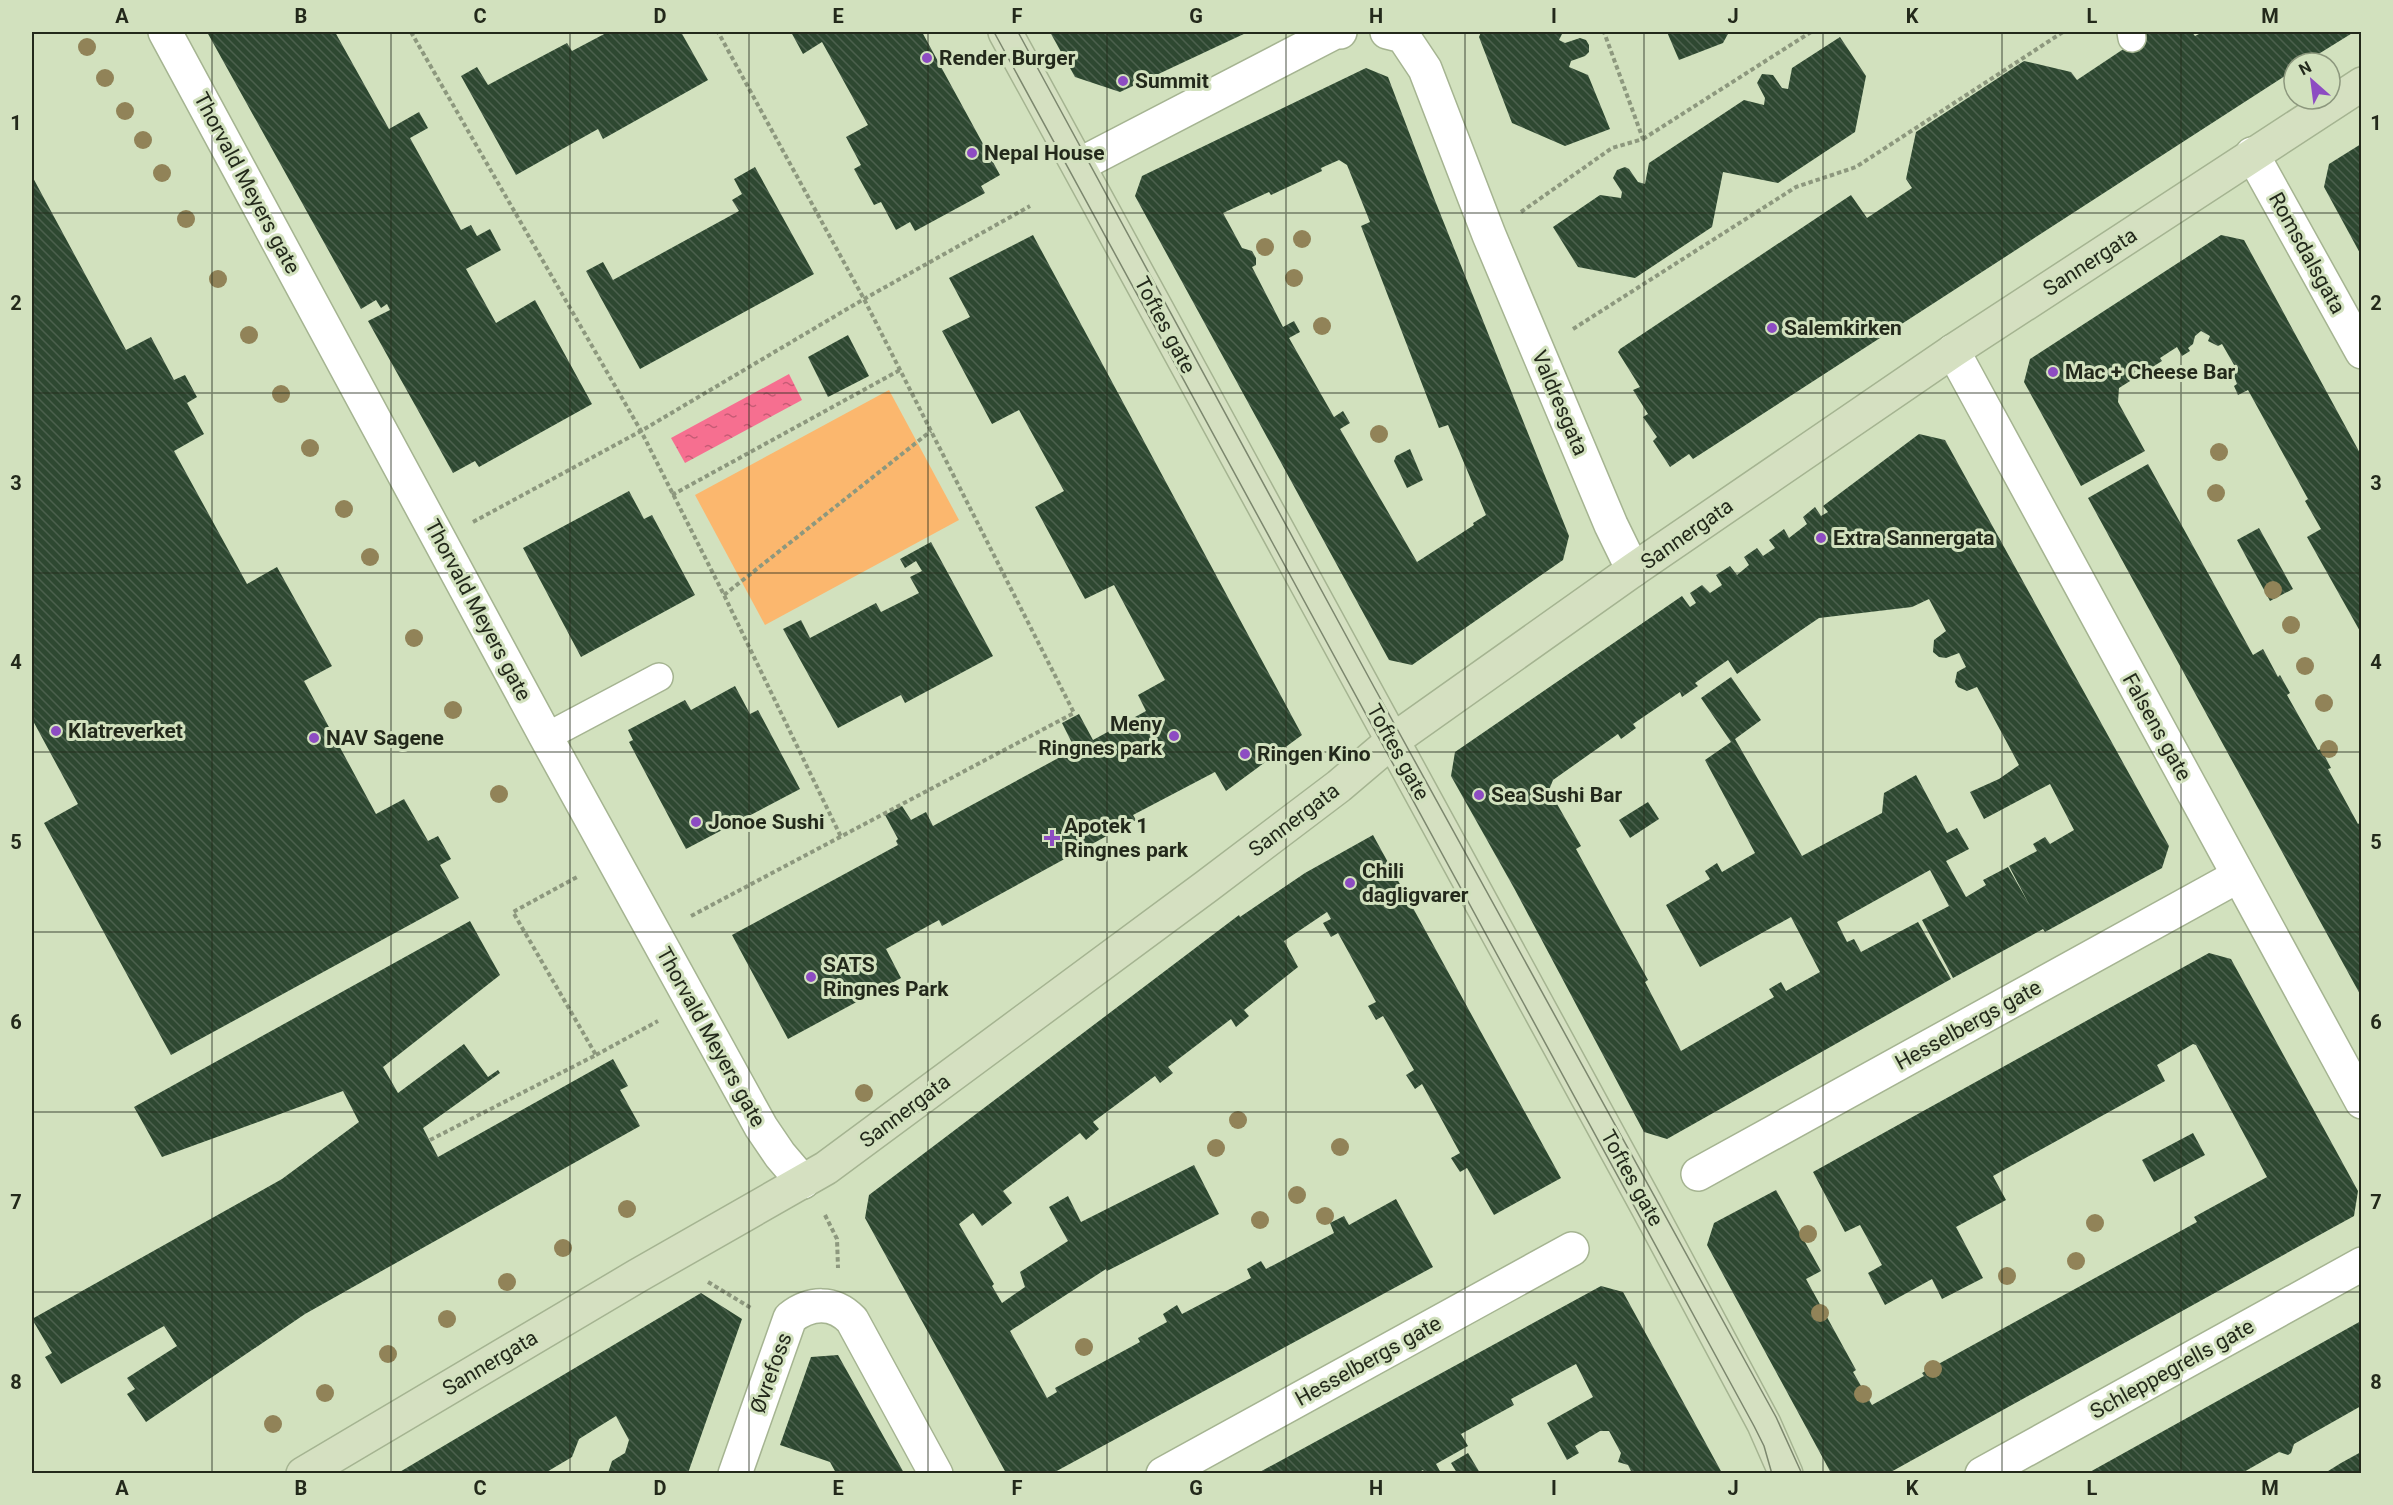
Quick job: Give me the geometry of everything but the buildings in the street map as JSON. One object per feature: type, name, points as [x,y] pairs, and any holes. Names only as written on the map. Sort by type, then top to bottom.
[{"type":"street","name":"Thorvald Meyers gate","points":[[165,32],[546,737],[761,1127],[780,1155],[803,1182]]},
{"type":"street","name":"Toftes gate","points":[[1005,32],[1658,1225],[1764,1424],[1786,1473]]},
{"type":"street","points":[[1078,165],[1335,32],[1340,32]]},
{"type":"street","name":"Valdresgata","points":[[1395,34],[1425,69],[1489,235],[1611,525],[1633,570]]},
{"type":"street","name":"Sannergata","points":[[303,1473],[637,1276],[803,1182],[854,1149],[1217,879],[1339,786],[1392,741],[1633,570],[1953,351],[2361,84]]},
{"type":"street","name":"Romsdalsgata","points":[[2252,154],[2361,352]]},
{"type":"street","name":"Falsens gate","points":[[1953,351],[2361,1102]]},
{"type":"street","name":"Hesselbergs gate","points":[[1698,1174],[2238,876]]},
{"type":"street","name":"Hesselbergs gate","points":[[1163,1473],[1572,1249]]},
{"type":"street","name":"Schleppegrells gate","points":[[1982,1473],[2361,1264]]},
{"type":"street","name":"Øvrefoss","points":[[735,1473],[790,1318],[805,1307],[818,1305],[835,1307]]},
{"type":"street","points":[[835,1307],[852,1320],[936,1473]]},
{"type":"lane","points":[[546,737],[659,677]]},
{"type":"path","points":[[411,32],[641,431],[724,595],[841,837]]},
{"type":"path","points":[[655,935],[1074,713],[864,299],[718,32]]},
{"type":"path","points":[[1604,32],[1643,139]]},
{"type":"path","points":[[1489,235],[1612,148],[1643,139],[1811,32]]},
{"type":"path","points":[[1566,333],[1796,187],[1856,167],[2062,32]]},
{"type":"path","points":[[440,539],[641,431],[864,299],[1030,206]]},
{"type":"path","points":[[672,495],[900,370]]},
{"type":"path","points":[[724,595],[931,431]]},
{"type":"path","points":[[596,1055],[513,912],[612,857]]},
{"type":"path","points":[[430,1140],[596,1055],[664,1017]]},
{"type":"path","points":[[803,1182],[822,1210],[837,1239],[835,1307]]},
{"type":"path","points":[[708,1282],[752,1309]]},
{"type":"shaded area","points":[[889,390],[959,520],[765,625],[695,495]]},
{"type":"water","points":[[789,374],[802,400],[685,463],[671,438]]},
{"type":"tram line","points":[[994,32],[1754,1426],[1764,1446],[1772,1474]]},
{"type":"tram line","points":[[1018,32],[1374,687],[1776,1417],[1802,1474]]},
{"type":"place","name":"Render Burger","points":[[927,58]]},
{"type":"place","name":"Summit","points":[[1123,81]]},
{"type":"place","name":"Nepal House","points":[[972,153]]},
{"type":"place","name":"Salemkirken","points":[[1772,328]]},
{"type":"place","name":"Mac + Cheese Bar","points":[[2053,372]]},
{"type":"place","name":"Extra Sannergata","points":[[1821,538]]},
{"type":"place","name":"Klatreverket","points":[[56,731]]},
{"type":"place","name":"Meny Ringnes park","points":[[1174,736]]},
{"type":"place","name":"NAV Sagene","points":[[314,738]]},
{"type":"place","name":"Ringen Kino","points":[[1245,754]]},
{"type":"place","name":"Sea Sushi Bar","points":[[1479,795]]},
{"type":"place","name":"Jonoe Sushi","points":[[696,822]]},
{"type":"place","name":"Apotek 1 Ringnes park","points":[[1052,838]]},
{"type":"place","name":"Chili dagligvarer","points":[[1350,883]]},
{"type":"place","name":"SATS Ringnes Park","points":[[811,977]]}]
